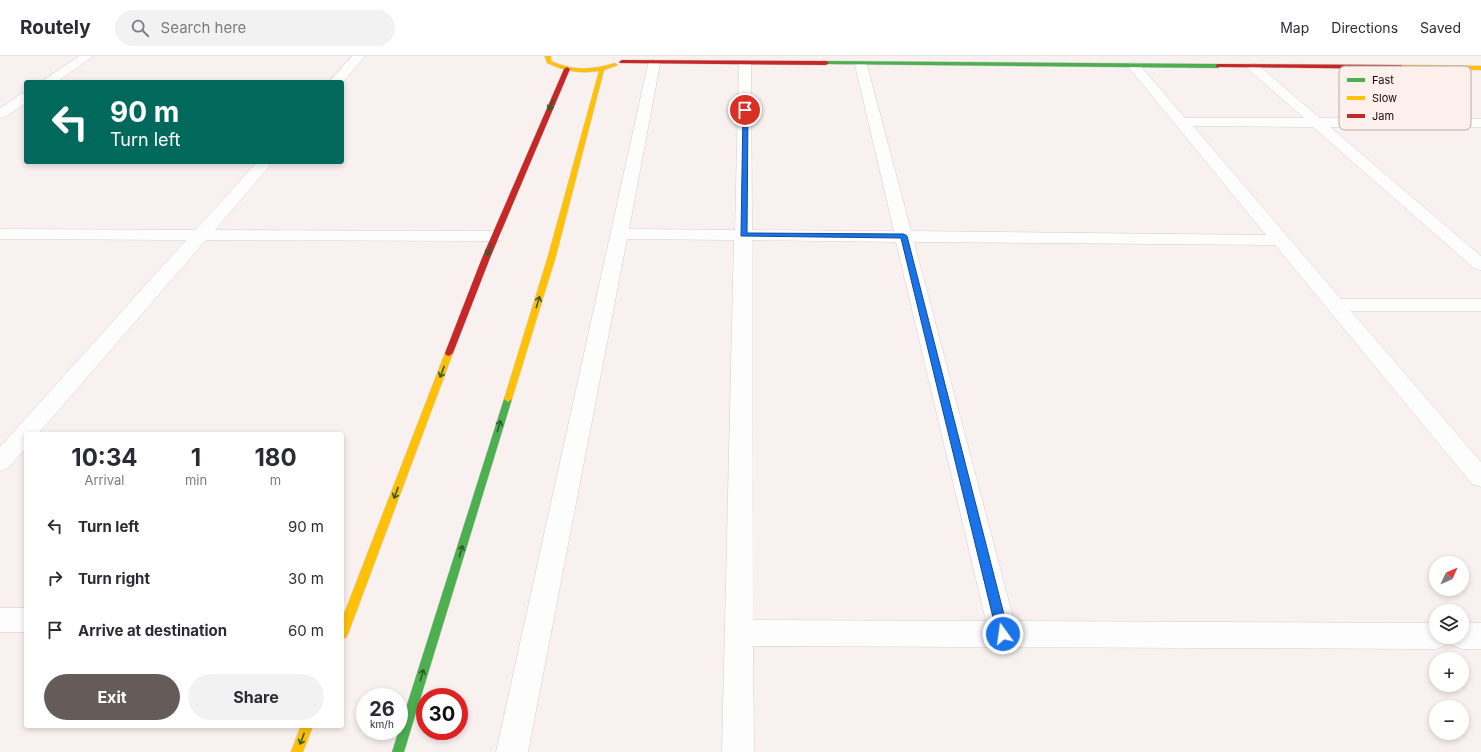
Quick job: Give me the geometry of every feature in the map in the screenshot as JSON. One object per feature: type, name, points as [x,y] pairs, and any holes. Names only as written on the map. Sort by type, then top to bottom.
[{"type":"main road","points":[[548,56],[549,62],[556,66],[584,71],[602,69],[625,59],[654,64],[1339,68]]},
{"type":"main road","points":[[344,629],[495,236],[567,69]]},
{"type":"main road","points":[[398,752],[552,256],[602,69]]},
{"type":"main road","points":[[297,752],[306,728]]},
{"type":"street","points":[[51,80],[87,56]]},
{"type":"street","points":[[338,80],[359,56]]},
{"type":"street","points":[[512,752],[654,64]]},
{"type":"street","points":[[738,752],[745,64]]},
{"type":"street","points":[[861,65],[1003,634]]},
{"type":"street","points":[[1134,66],[1335,305],[1476,467]]},
{"type":"street","points":[[1253,67],[1481,265]]},
{"type":"street","points":[[0,114],[24,98]]},
{"type":"street","points":[[1181,122],[1339,122]]},
{"type":"street","points":[[1471,123],[1481,123]]},
{"type":"street","points":[[27,432],[263,164]]},
{"type":"street","points":[[0,234],[495,236]]},
{"type":"street","points":[[619,234],[1280,240]]},
{"type":"street","points":[[1335,305],[1481,305]]},
{"type":"street","points":[[0,462],[24,435]]},
{"type":"street","points":[[0,620],[24,620]]},
{"type":"street","points":[[739,633],[1429,636]]},
{"type":"street","points":[[1469,636],[1481,636]]},
{"type":"traffic: fast","points":[[826,63],[1218,66]]},
{"type":"traffic: fast","points":[[398,752],[508,399]]},
{"type":"traffic: slow","points":[[548,56],[549,62],[557,66],[573,70],[582,71],[606,68],[615,65]]},
{"type":"traffic: slow","points":[[1471,68],[1481,68]]},
{"type":"traffic: slow","points":[[508,399],[552,256],[602,69]]},
{"type":"traffic: slow","points":[[344,629],[449,353]]},
{"type":"traffic: slow","points":[[297,752],[306,728]]},
{"type":"traffic: jam","points":[[622,62],[826,63]]},
{"type":"traffic: jam","points":[[1218,66],[1339,67]]},
{"type":"traffic: jam","points":[[449,353],[486,258],[567,69]]},
{"type":"route","points":[[745,110],[744,235],[904,236],[1003,634]]}]
